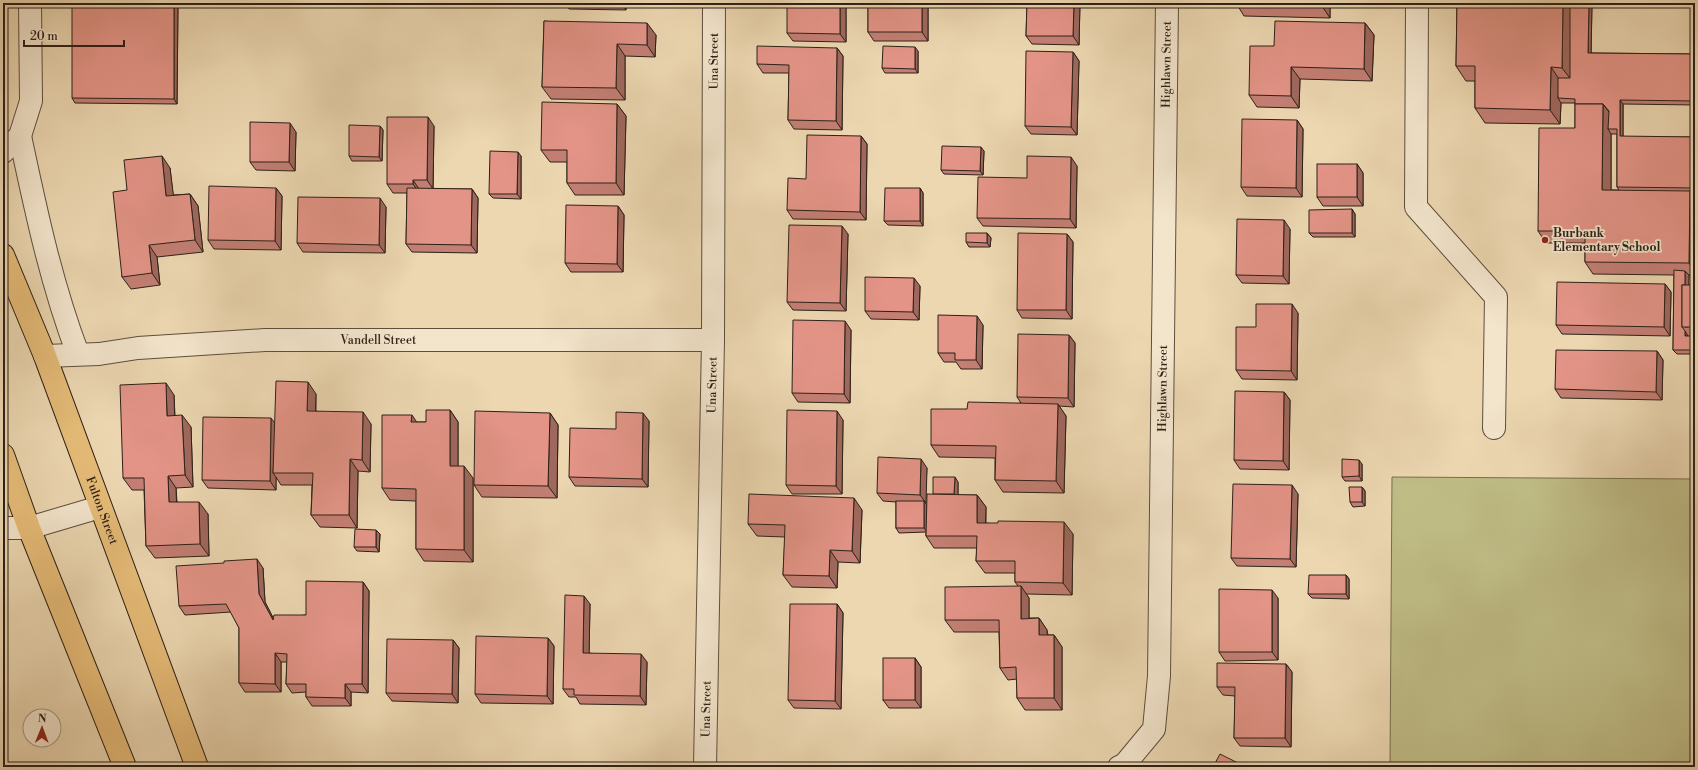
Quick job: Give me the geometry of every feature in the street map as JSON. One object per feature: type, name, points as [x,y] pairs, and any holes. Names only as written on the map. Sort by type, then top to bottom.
[{"type":"main road","name":"Fulton Street","points":[[3,255],[45,356],[197,767]]},
{"type":"main road","points":[[3,455],[29,528],[125,767]]},
{"type":"street","points":[[30,3],[31,101],[20,136],[41,238],[64,317],[78,354]]},
{"type":"street","name":"Una Street","points":[[705,767],[713,340],[714,3]]},
{"type":"street","name":"Highlawn Street","points":[[1122,765],[1154,729],[1159,676],[1167,3]]},
{"type":"street","points":[[1417,3],[1416,207],[1496,296],[1494,428]]},
{"type":"street","points":[[3,152],[20,136]]},
{"type":"street","name":"Vandell Street","points":[[45,356],[99,354],[138,348],[265,340],[713,340]]},
{"type":"street","points":[[3,528],[29,528],[100,507]]},
{"type":"shaded area","points":[[1392,477],[1695,479],[1695,767],[1390,767]]},
{"type":"building","points":[[72,3],[174,3],[174,99],[72,98]]},
{"type":"building","points":[[787,3],[840,3],[840,34],[787,33]]},
{"type":"building","points":[[868,3],[922,3],[922,32],[868,32]]},
{"type":"building","points":[[1027,3],[1074,3],[1073,36],[1026,36]]},
{"type":"building","points":[[1322,3],[1322,6],[1236,4]]},
{"type":"building","points":[[1457,3],[1563,3],[1562,68],[1551,67],[1550,110],[1475,108],[1475,66],[1456,66]]},
{"type":"building","points":[[1570,3],[1589,3],[1588,53],[1695,54],[1695,101],[1620,100],[1620,136],[1695,137],[1695,188],[1617,187],[1617,129],[1608,129],[1609,111],[1603,104],[1575,104],[1575,99],[1558,98],[1558,78],[1570,78]]},
{"type":"building","points":[[544,21],[647,23],[647,45],[617,44],[616,88],[542,87]]},
{"type":"building","points":[[1275,21],[1365,23],[1364,69],[1291,67],[1291,96],[1249,95],[1250,46],[1274,46]]},
{"type":"building","points":[[757,46],[837,48],[836,121],[788,120],[789,65],[757,64]]},
{"type":"building","points":[[883,46],[915,47],[915,69],[882,68]]},
{"type":"building","points":[[1026,51],[1073,52],[1071,127],[1025,126]]},
{"type":"building","points":[[542,102],[617,104],[616,183],[567,183],[567,150],[541,150]]},
{"type":"building","points":[[1575,104],[1603,104],[1602,190],[1690,191],[1689,263],[1585,262],[1585,231],[1538,231],[1539,128],[1575,128]]},
{"type":"building","points":[[387,117],[428,117],[427,180],[413,180],[413,184],[387,184]]},
{"type":"building","points":[[1242,119],[1297,120],[1296,188],[1241,187]]},
{"type":"building","points":[[250,122],[290,123],[289,162],[250,162]]},
{"type":"building","points":[[349,125],[380,126],[379,157],[349,156]]},
{"type":"building","points":[[807,135],[861,136],[860,212],[787,210],[788,178],[806,179]]},
{"type":"building","points":[[942,146],[981,147],[980,171],[941,170]]},
{"type":"building","points":[[490,151],[518,152],[517,194],[489,194]]},
{"type":"building","points":[[162,156],[166,196],[190,194],[195,240],[149,245],[152,273],[122,277],[113,192],[127,190],[124,160]]},
{"type":"building","points":[[1027,156],[1071,157],[1070,219],[977,218],[978,177],[1027,178]]},
{"type":"building","points":[[1317,164],[1357,164],[1357,197],[1317,197]]},
{"type":"building","points":[[209,186],[276,188],[275,241],[208,240]]},
{"type":"building","points":[[407,188],[472,189],[471,245],[406,244]]},
{"type":"building","points":[[885,188],[920,188],[920,221],[884,221]]},
{"type":"building","points":[[298,197],[380,198],[379,245],[297,243]]},
{"type":"building","points":[[566,205],[618,206],[617,264],[565,263]]},
{"type":"building","points":[[1352,209],[1352,233],[1309,233],[1309,210]]},
{"type":"building","points":[[1237,219],[1284,220],[1283,276],[1236,275]]},
{"type":"building","points":[[789,225],[842,226],[840,303],[787,302]]},
{"type":"building","points":[[966,233],[987,233],[987,243],[966,242]]},
{"type":"building","points":[[1018,233],[1067,234],[1066,310],[1017,310]]},
{"type":"building","points":[[1674,270],[1685,271],[1685,285],[1682,285],[1682,327],[1685,331],[1685,336],[1695,336],[1695,350],[1673,350]]},
{"type":"building","points":[[865,277],[914,278],[913,312],[865,311]]},
{"type":"building","points":[[1557,282],[1665,284],[1664,327],[1556,325]]},
{"type":"building","points":[[1682,285],[1695,285],[1695,327],[1682,327]]},
{"type":"building","points":[[1256,304],[1292,304],[1291,371],[1236,370],[1236,327],[1256,327]]},
{"type":"building","points":[[938,315],[977,316],[976,360],[955,360],[955,353],[938,353]]},
{"type":"building","points":[[793,320],[845,321],[844,394],[792,393]]},
{"type":"building","points":[[1018,334],[1069,335],[1068,398],[1017,397]]},
{"type":"building","points":[[1556,350],[1657,351],[1656,392],[1555,389]]},
{"type":"building","points":[[276,381],[308,382],[307,411],[363,412],[362,460],[350,459],[349,515],[311,515],[313,473],[273,473]]},
{"type":"building","points":[[166,383],[167,416],[182,415],[185,475],[168,476],[169,502],[199,502],[200,544],[146,546],[144,478],[123,478],[120,385]]},
{"type":"building","points":[[1235,391],[1284,392],[1283,461],[1234,460]]},
{"type":"building","points":[[968,402],[1058,404],[1056,481],[995,480],[996,446],[931,445],[931,409],[967,409]]},
{"type":"building","points":[[426,410],[450,410],[450,466],[464,466],[464,550],[416,549],[416,489],[382,488],[382,415],[412,415],[411,422],[426,422]]},
{"type":"building","points":[[787,410],[837,411],[836,486],[786,485]]},
{"type":"building","points":[[475,411],[550,413],[548,486],[474,485]]},
{"type":"building","points":[[616,412],[643,413],[642,479],[569,477],[570,428],[616,429]]},
{"type":"building","points":[[203,417],[271,418],[270,481],[202,480]]},
{"type":"building","points":[[878,457],[921,459],[920,495],[877,493]]},
{"type":"building","points":[[1342,459],[1359,460],[1359,476],[1342,477]]},
{"type":"building","points":[[933,477],[955,477],[954,494],[933,494]]},
{"type":"building","points":[[1233,484],[1292,485],[1290,559],[1231,558]]},
{"type":"building","points":[[1349,487],[1362,487],[1362,502],[1350,502]]},
{"type":"building","points":[[749,494],[854,498],[852,551],[830,550],[829,576],[783,575],[785,525],[748,524]]},
{"type":"building","points":[[927,494],[977,495],[977,523],[998,523],[998,521],[1064,522],[1063,583],[1015,582],[1015,561],[976,561],[977,536],[926,536]]},
{"type":"building","points":[[896,501],[924,501],[924,528],[896,528]]},
{"type":"building","points":[[355,529],[376,530],[376,547],[354,547]]},
{"type":"building","points":[[257,559],[259,594],[273,620],[274,615],[306,615],[306,581],[363,582],[362,684],[345,684],[345,698],[306,697],[306,684],[286,684],[287,654],[275,653],[275,684],[239,683],[239,628],[226,604],[179,606],[176,566]]},
{"type":"building","points":[[1309,575],[1346,575],[1346,594],[1308,594]]},
{"type":"building","points":[[1021,586],[1021,619],[1039,618],[1039,635],[1054,635],[1054,698],[1017,698],[1016,667],[1000,668],[999,620],[945,620],[945,587]]},
{"type":"building","points":[[1219,589],[1272,590],[1272,652],[1219,652]]},
{"type":"building","points":[[565,595],[584,596],[583,653],[641,654],[640,696],[574,695],[574,689],[563,689]]},
{"type":"building","points":[[790,604],[837,604],[835,701],[788,700]]},
{"type":"building","points":[[476,636],[548,638],[547,696],[475,694]]},
{"type":"building","points":[[387,639],[453,640],[452,694],[386,693]]},
{"type":"building","points":[[883,658],[915,658],[915,700],[883,700]]},
{"type":"building","points":[[1217,663],[1286,664],[1285,738],[1234,738],[1235,687],[1217,687]]},
{"type":"building","points":[[1220,754],[1246,767],[1213,767]]},
{"type":"place","name":"Burbank Elementary School","points":[[1545,240]]}]
